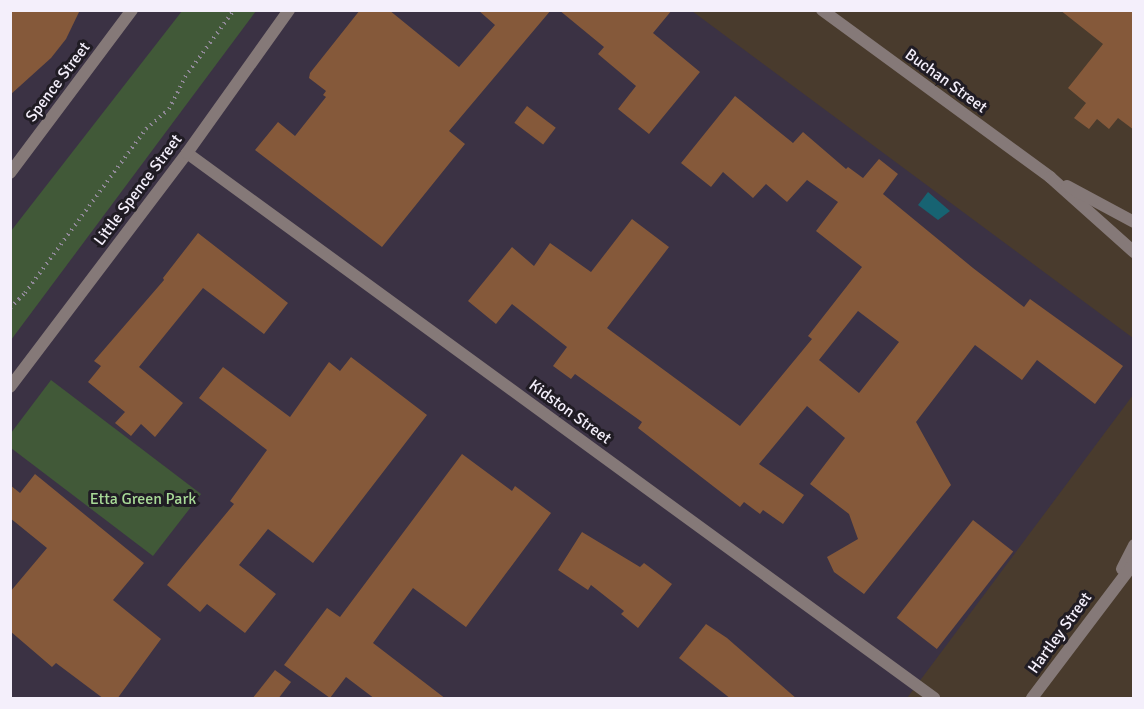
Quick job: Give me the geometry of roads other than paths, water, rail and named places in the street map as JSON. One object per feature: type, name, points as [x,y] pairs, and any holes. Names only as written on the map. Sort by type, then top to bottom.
[{"type":"street","name":"Spence Street","points":[[10,173],[132,10]]},
{"type":"street","name":"Little Spence Street","points":[[10,387],[187,153],[289,10]]},
{"type":"street","name":"Buchan Street","points":[[822,10],[1050,177],[1134,252]]},
{"type":"street","name":"Kidston Street","points":[[187,153],[934,699]]},
{"type":"street","name":"Buchan Street","points":[[1050,177],[1134,222]]},
{"type":"street","name":"Hartley Street","points":[[1114,586],[1134,545]]},
{"type":"street","name":"Hartley Street","points":[[1032,699],[1114,586],[1134,563]]},
{"type":"water","points":[[928,192],[950,211],[938,220],[918,205]]},
{"type":"park label","name":"Etta Green Park","points":[[143,499]]}]
